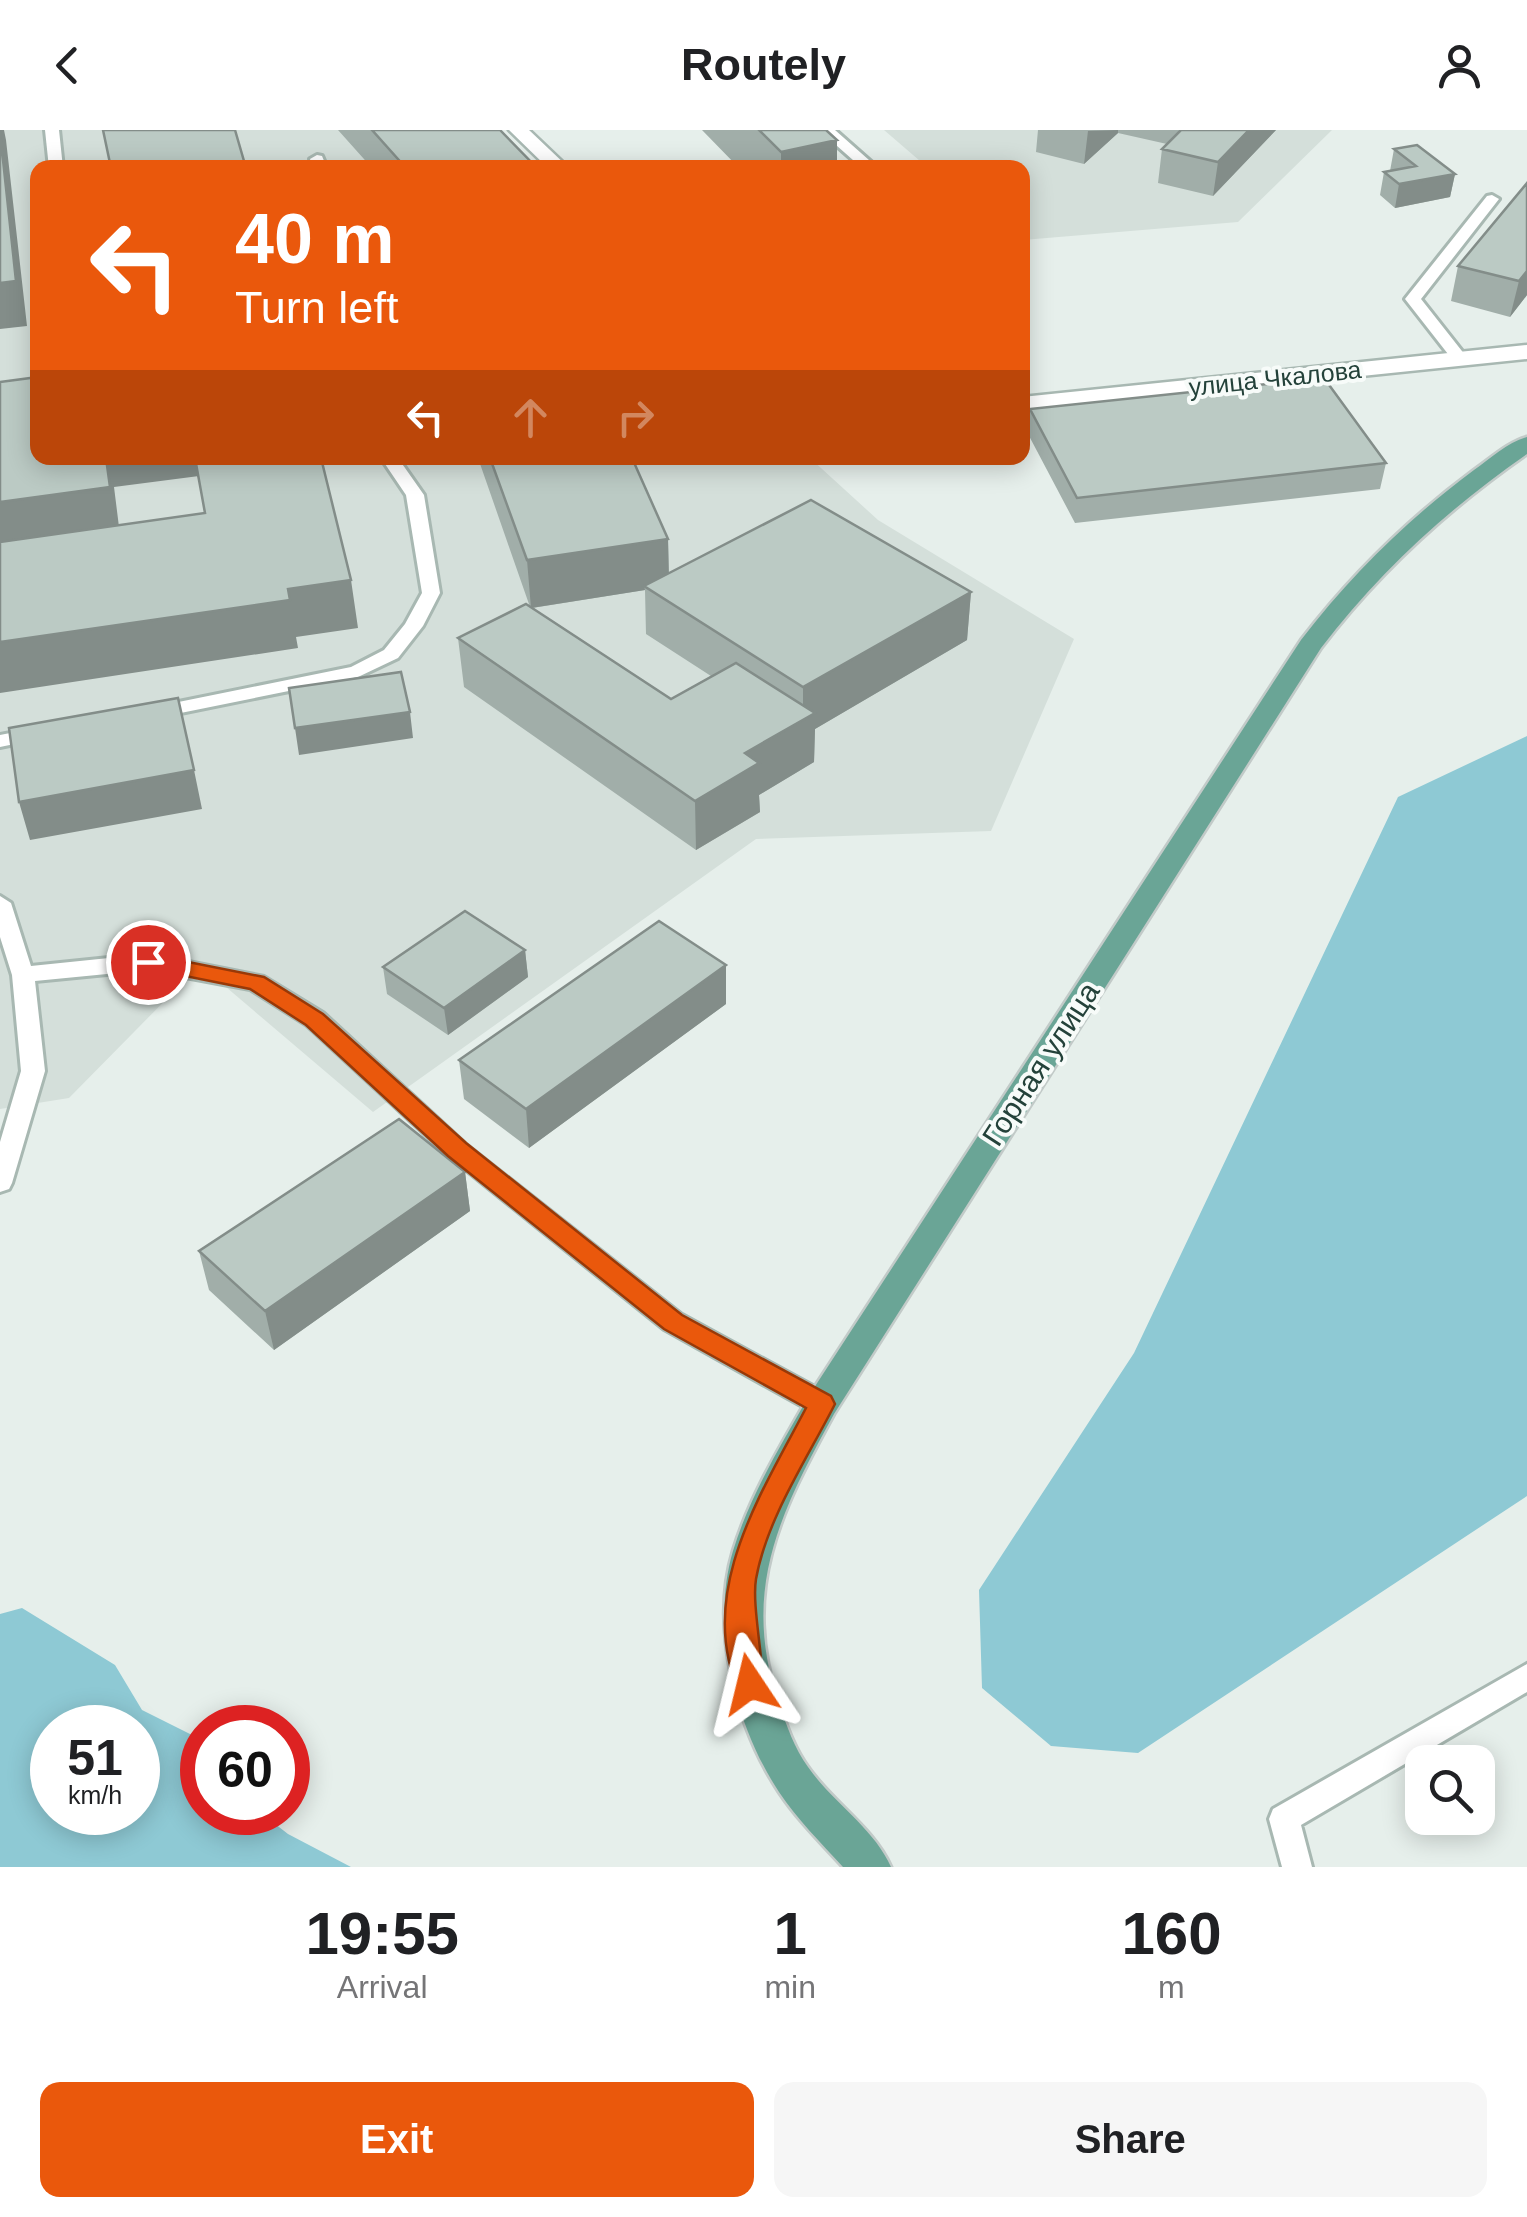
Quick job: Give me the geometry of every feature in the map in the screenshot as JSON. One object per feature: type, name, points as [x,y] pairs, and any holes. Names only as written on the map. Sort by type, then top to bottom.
[{"type":"main road","name":"Горная улица","points":[[870,1867],[786,1769],[750,1684],[741,1632],[742,1580],[761,1520],[822,1404],[1341,602],[1439,506],[1527,444]]},
{"type":"street","points":[[518,130],[551,160]]},
{"type":"street","name":"улица Чкалова","points":[[1030,403],[1527,352]]},
{"type":"lane","points":[[52,130],[55,160]]},
{"type":"lane","points":[[826,130],[862,160]]},
{"type":"lane","points":[[1461,360],[1412,299],[1492,199]]},
{"type":"lane","points":[[132,716],[302,685],[358,671],[391,654],[414,626],[431,592],[415,495],[395,465]]},
{"type":"lane","points":[[0,740],[56,730]]},
{"type":"lane","points":[[0,902],[23,975],[33,1071],[0,1183]]},
{"type":"lane","points":[[23,975],[148,962],[256,982],[314,1019],[457,1150],[673,1322],[822,1404]]},
{"type":"lane","points":[[1297,1867],[1284,1819],[1527,1678]]},
{"type":"shaded area","points":[[0,130],[457,130],[490,160],[30,160],[30,465],[818,465],[878,520],[1074,639],[991,831],[756,839],[373,1112],[200,965],[69,1098],[0,1109]]},
{"type":"shaded area","points":[[884,130],[1332,130],[1238,222],[1030,239],[1030,160],[919,160]]},
{"type":"water","points":[[1527,736],[1527,1496],[1138,1753],[1051,1746],[982,1688],[979,1590],[1134,1353],[1398,797]]},
{"type":"water","points":[[22,1608],[115,1665],[139,1705],[30,1705],[30,1835],[160,1835],[160,1719],[180,1729],[180,1835],[290,1835],[351,1867],[0,1867],[0,1614]]},
{"type":"building","points":[[103,130],[235,130],[244,160],[109,160]]},
{"type":"building","points":[[372,130],[500,130],[529,160],[399,160]]},
{"type":"building","points":[[759,130],[826,130],[837,140],[781,152]]},
{"type":"building","points":[[1181,130],[1249,130],[1218,162],[1162,149]]},
{"type":"building","points":[[0,132],[16,281],[0,283]]},
{"type":"building","points":[[1417,145],[1455,174],[1399,184],[1384,172],[1416,166],[1394,149]]},
{"type":"building","points":[[1527,183],[1527,271],[1519,281],[1458,266]]},
{"type":"building","points":[[30,378],[30,465],[107,465],[110,487],[0,502],[0,382]]},
{"type":"building","points":[[1324,378],[1386,463],[1077,498],[1030,409]]},
{"type":"building","points":[[196,465],[323,465],[351,580],[288,589],[290,600],[0,642],[0,542],[205,513]]},
{"type":"building","points":[[493,465],[635,465],[668,539],[527,560]]},
{"type":"building","points":[[811,500],[971,592],[803,687],[644,586]]},
{"type":"building","points":[[526,604],[671,699],[736,663],[815,713],[745,753],[759,763],[695,801],[458,638]]},
{"type":"building","points":[[401,672],[410,712],[295,728],[289,688]]},
{"type":"building","points":[[178,698],[194,770],[19,802],[9,728]]},
{"type":"building","points":[[465,911],[525,950],[444,1008],[383,967]]},
{"type":"building","points":[[659,921],[726,965],[526,1109],[459,1060]]},
{"type":"building","points":[[399,1119],[465,1172],[265,1311],[199,1251]]},
{"type":"route","points":[[148,962],[256,982],[314,1019],[457,1150],[673,1322],[822,1404],[761,1520],[742,1580],[741,1632],[750,1684]]}]
